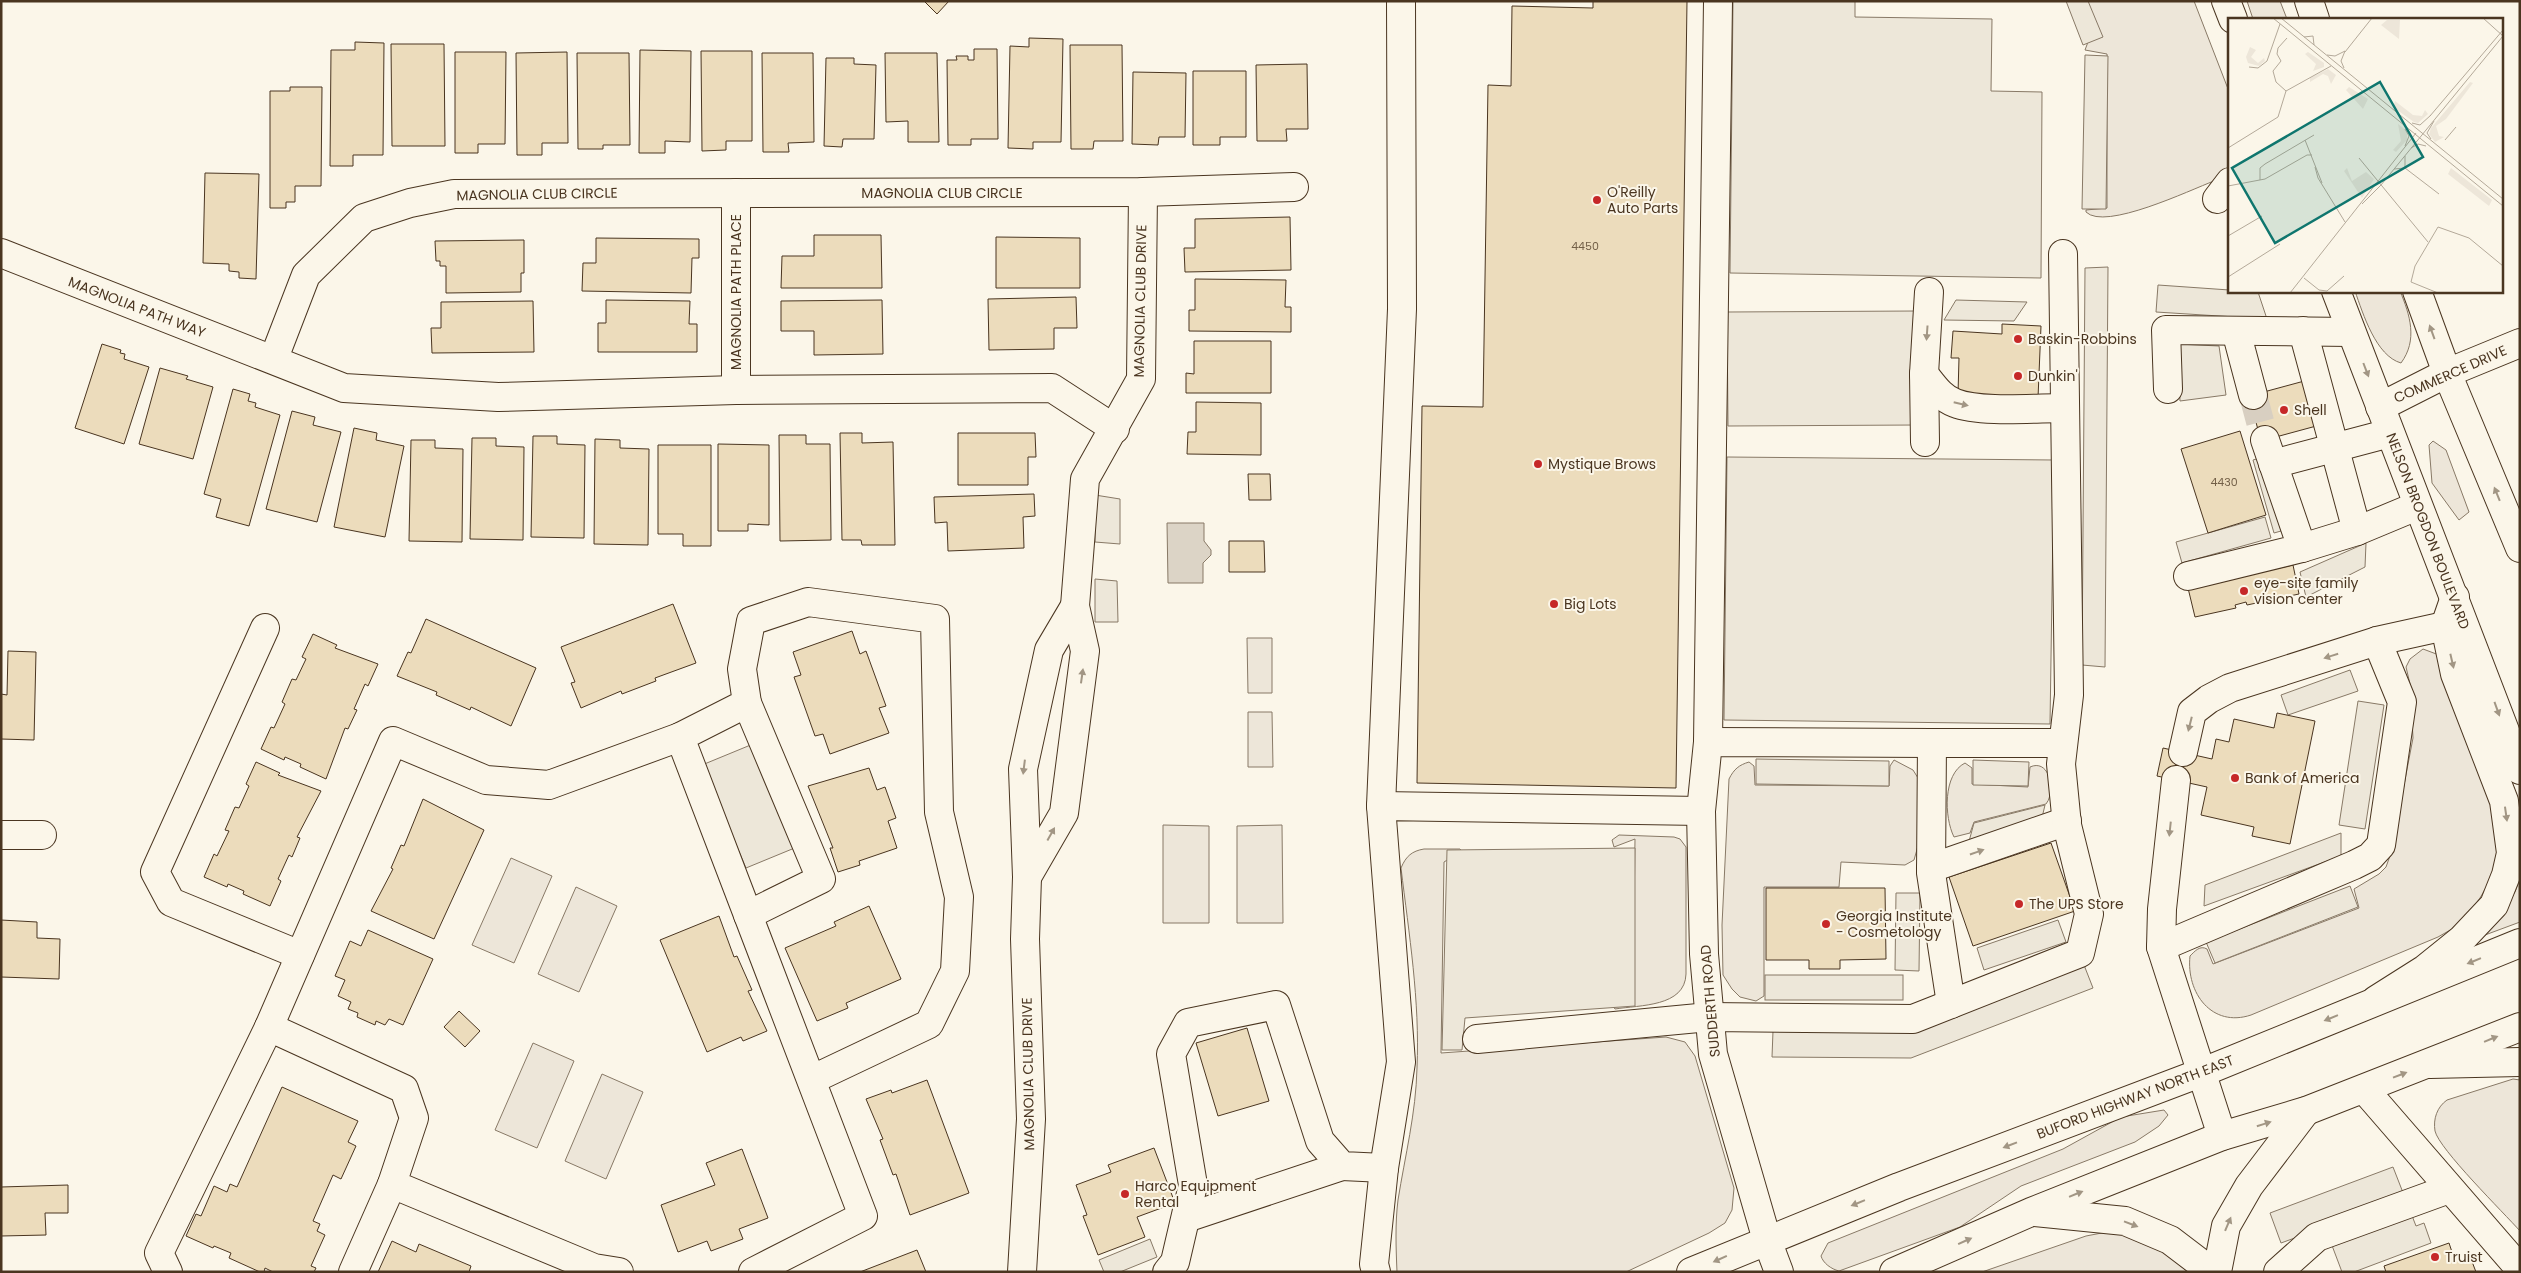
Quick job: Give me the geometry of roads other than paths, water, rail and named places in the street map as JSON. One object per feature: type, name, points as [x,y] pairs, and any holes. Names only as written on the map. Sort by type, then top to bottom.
[{"type":"main road","points":[[1376,1272],[1374,1264],[1384,1168],[1401,1062],[1382,806],[1402,309],[1401,1]]},
{"type":"main road","name":"SUDDERTH ROAD","points":[[1718,1],[1708,742],[1701,811],[1704,954],[1713,1054],[1758,1243],[1779,1272]]},
{"type":"main road","points":[[2226,1],[2233,18]]},
{"type":"main road","points":[[2309,1],[2315,18]]},
{"type":"main road","points":[[2228,185],[2217,199],[2228,199]]},
{"type":"main road","name":"MAGNOLIA CLUB CIRCLE","points":[[274,358],[306,275],[364,218],[410,203],[454,194],[1142,192],[1294,187]]},
{"type":"main road","name":"MAGNOLIA CLUB DRIVE","points":[[1027,877],[1064,813],[1085,651],[1075,606],[1085,479],[1115,429],[1141,379],[1142,192]]},
{"type":"main road","name":"MAGNOLIA PATH PLACE","points":[[736,193],[736,390]]},
{"type":"main road","name":"MAGNOLIA PATH WAY","points":[[1,253],[274,358]]},
{"type":"main road","points":[[1477,1039],[1709,1017],[1913,1019],[2080,953],[2089,914],[2067,821],[2061,764],[2069,695],[2063,254]]},
{"type":"main road","points":[[1925,442],[1924,374],[1929,292]]},
{"type":"main road","name":"NELSON BROGDON BOULEVARD","points":[[2336,292],[2520,770]]},
{"type":"main road","points":[[2417,292],[2447,372],[2520,548]]},
{"type":"main road","points":[[2168,389],[2166,330],[2351,332]]},
{"type":"main road","points":[[2236,331],[2253,395]]},
{"type":"main road","points":[[2303,331],[2357,531]]},
{"type":"main road","name":"COMMERCE DRIVE","points":[[2380,407],[2447,372],[2520,343]]},
{"type":"main road","points":[[274,358],[344,388],[498,397],[736,390],[1052,388],[1115,429]]},
{"type":"main road","points":[[1924,374],[1939,393],[1955,404],[1992,409],[2065,408]]},
{"type":"main road","points":[[2302,548],[2269,452],[2335,449],[2390,433]]},
{"type":"main road","points":[[2188,576],[2302,548],[2357,531],[2417,506]]},
{"type":"main road","points":[[2376,1000],[2425,969],[2461,940],[2494,905],[2506,875],[2512,852],[2504,800],[2455,674],[2444,626],[2455,597]]},
{"type":"main road","points":[[748,915],[821,879],[746,703],[742,669],[751,621],[808,602],[935,619],[939,812],[960,897],[955,971],[929,1024],[811,1080]]},
{"type":"main road","name":"MAGNOLIA CLUB DRIVE","points":[[1022,1272],[1031,1119],[1025,939],[1027,877],[1023,769],[1049,650],[1075,606]]},
{"type":"main road","points":[[2183,752],[2192,712],[2208,699],[2230,688],[2377,641],[2444,626]]},
{"type":"main road","points":[[265,628],[155,872],[171,902],[300,955]]},
{"type":"main road","points":[[2161,947],[2354,865],[2370,856],[2381,845],[2402,702],[2377,641]]},
{"type":"main road","points":[[168,1272],[159,1253],[269,1027],[393,741],[486,780],[549,785],[680,737],[746,703]]},
{"type":"main road","points":[[1032,727],[1074,736]]},
{"type":"main road","points":[[680,737],[863,1216],[753,1272]]},
{"type":"main road","points":[[1708,742],[2063,743]]},
{"type":"main road","points":[[1932,743],[1931,868],[1951,1004]]},
{"type":"main road","points":[[2176,780],[2162,909],[2161,947],[2203,1072],[2222,1136]]},
{"type":"main road","points":[[1382,806],[1701,811]]},
{"type":"main road","points":[[1931,868],[2067,821]]},
{"type":"main road","points":[[1,835],[42,835]]},
{"type":"main road","name":"BUFORD HIGHWAY NORTH EAST","points":[[1691,1272],[1899,1187],[2203,1072],[2520,943]]},
{"type":"main road","points":[[1167,1272],[1175,1262],[1193,1185],[1171,1054],[1188,1023],[1276,1005],[1320,1141],[1342,1166]]},
{"type":"main road","points":[[269,1027],[404,1089],[414,1118],[392,1184],[353,1272]]},
{"type":"main road","points":[[1894,1272],[2031,1212],[2222,1136],[2306,1111],[2430,1064],[2520,1027]]},
{"type":"main road","points":[[2430,1064],[2520,1062]]},
{"type":"main road","points":[[2364,1089],[2520,1269]]},
{"type":"main road","points":[[2217,1272],[2226,1226],[2249,1186],[2306,1111]]},
{"type":"main road","points":[[1186,1218],[1342,1166],[1384,1168]]},
{"type":"main road","points":[[392,1184],[594,1268],[618,1272]]},
{"type":"main road","points":[[2278,1272],[2317,1237],[2449,1189]]},
{"type":"main road","points":[[2031,1212],[2125,1221],[2170,1240],[2212,1272]]},
{"type":"tunnel","points":[[2253,395],[2265,440]]},
{"type":"place","name":"O'Reilly Auto Parts","points":[[1597,200]]},
{"type":"place","name":"Baskin-Robbins","points":[[2018,339]]},
{"type":"place","name":"Dunkin'","points":[[2018,376]]},
{"type":"place","name":"Shell","points":[[2284,410]]},
{"type":"place","name":"Mystique Brows","points":[[1538,464]]},
{"type":"place","name":"eye-site family vision center","points":[[2244,591]]},
{"type":"place","name":"Big Lots","points":[[1554,604]]},
{"type":"place","name":"Bank of America","points":[[2235,778]]},
{"type":"place","name":"The UPS Store","points":[[2019,904]]},
{"type":"place","name":"Georgia Institute - Cosmetology","points":[[1826,924]]},
{"type":"place","name":"Harco Equipment Rental","points":[[1125,1194]]},
{"type":"place","name":"Truist","points":[[2435,1257]]}]
